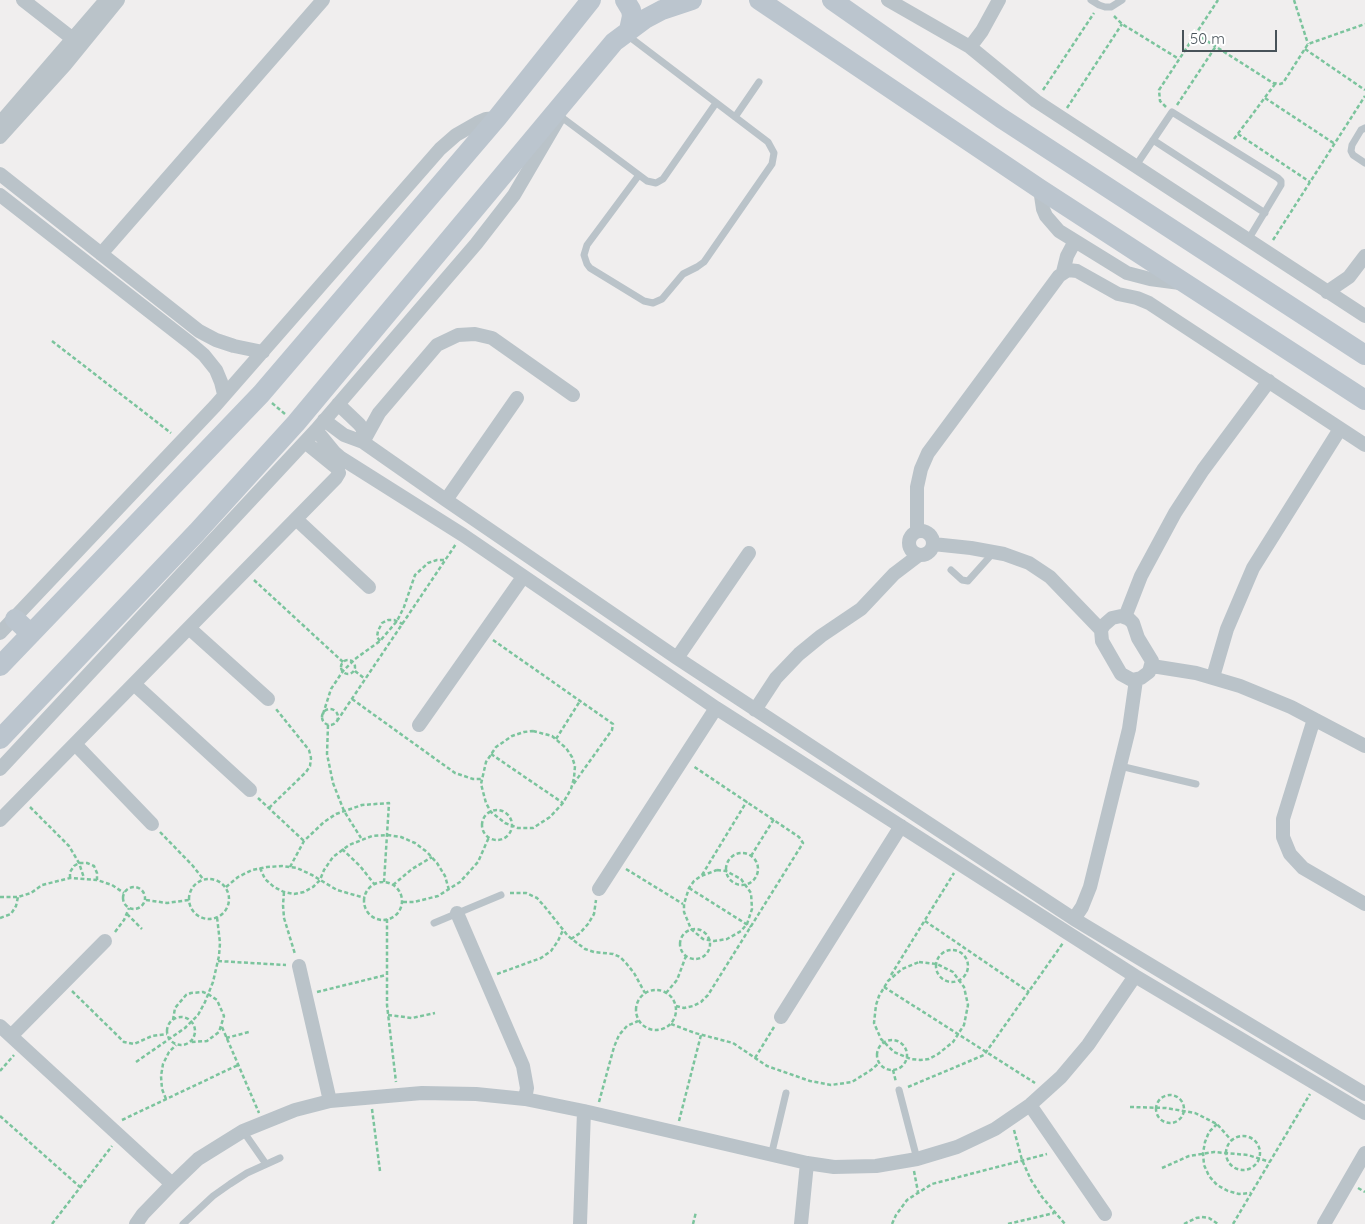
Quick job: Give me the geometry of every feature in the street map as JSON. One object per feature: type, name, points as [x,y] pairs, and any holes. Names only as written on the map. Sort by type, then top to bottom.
[{"type":"main road","points":[[0,666],[261,394],[496,118],[591,0]]},
{"type":"main road","points":[[625,0],[632,16],[627,31]]},
{"type":"main road","points":[[0,739],[204,538],[296,423],[614,42],[627,31],[662,10],[692,0]]},
{"type":"main road","points":[[759,0],[1040,189],[1365,400]]},
{"type":"main road","points":[[832,0],[1001,118],[1365,356]]},
{"type":"main road","points":[[15,619],[31,634]]},
{"type":"street","points":[[23,0],[73,39]]},
{"type":"street","points":[[0,123],[106,0]]},
{"type":"street","points":[[0,137],[118,0]]},
{"type":"street","points":[[101,254],[323,0]]},
{"type":"street","points":[[888,0],[970,47],[1036,101],[1061,118],[1327,292],[1365,314]]},
{"type":"street","points":[[970,47],[982,31],[999,0]]},
{"type":"street","points":[[0,769],[204,538],[305,442],[476,244],[514,195],[574,89]]},
{"type":"street","points":[[0,633],[182,442],[263,352],[440,148],[456,135],[476,123],[496,118]]},
{"type":"street","points":[[0,174],[199,331],[216,340],[234,346],[263,352]]},
{"type":"street","points":[[1040,189],[1043,210],[1050,223],[1059,231],[1127,273],[1150,279],[1186,284]]},
{"type":"street","points":[[0,195],[190,343],[216,370],[224,394]]},
{"type":"street","points":[[1075,241],[1066,256],[1070,271],[1110,291],[1149,303],[1365,445]]},
{"type":"street","points":[[919,555],[911,551],[912,536],[917,487],[921,469],[928,453],[1070,271],[1091,251]]},
{"type":"street","points":[[1327,292],[1349,277],[1365,256]]},
{"type":"street","points":[[363,442],[379,414],[437,345],[458,335],[475,334],[492,338],[573,395]]},
{"type":"street","points":[[1125,617],[1141,576],[1175,513],[1203,470],[1269,381]]},
{"type":"street","points":[[446,500],[516,398]]},
{"type":"street","points":[[338,404],[363,429],[363,442]]},
{"type":"street","points":[[320,425],[363,442],[677,658],[1074,919],[1365,1094]]},
{"type":"street","points":[[320,425],[330,448],[341,458],[463,535],[716,708],[1135,976],[1365,1113]]},
{"type":"street","points":[[1213,677],[1227,629],[1250,574],[1340,429]]},
{"type":"street","points":[[0,820],[336,478],[339,472],[337,468],[305,442]]},
{"type":"street","points":[[296,520],[369,588]]},
{"type":"street","points":[[755,710],[776,678],[799,654],[821,636],[861,609],[894,574],[919,555],[929,552],[933,544],[930,534],[922,530],[912,536],[894,574]]},
{"type":"street","points":[[933,544],[1016,557],[1050,577],[1101,630]]},
{"type":"street","points":[[677,658],[749,553]]},
{"type":"street","points":[[419,725],[524,577]]},
{"type":"street","points":[[1125,617],[1133,623],[1138,638],[1150,655],[1152,666],[1146,676],[1136,680],[1121,674],[1102,640],[1101,630],[1107,620],[1125,617]]},
{"type":"street","points":[[189,628],[268,700]]},
{"type":"street","points":[[1152,666],[1213,677],[1266,696],[1361,744],[1365,730]]},
{"type":"street","points":[[1074,919],[1082,907],[1090,887],[1132,713],[1136,680]]},
{"type":"street","points":[[134,684],[250,790]]},
{"type":"street","points":[[599,889],[716,708]]},
{"type":"street","points":[[1314,719],[1283,819],[1283,837],[1290,854],[1302,868],[1365,904]]},
{"type":"street","points":[[75,744],[152,824]]},
{"type":"street","points":[[781,1017],[901,826]]},
{"type":"street","points":[[457,913],[523,1066],[527,1088],[525,1100]]},
{"type":"street","points":[[11,1036],[105,941]]},
{"type":"street","points":[[298,966],[330,1102]]},
{"type":"street","points":[[136,1224],[143,1214],[198,1159],[243,1130],[295,1110],[330,1102],[370,1097],[422,1093],[476,1094],[525,1100],[589,1112],[771,1156],[834,1167],[876,1166],[914,1160],[957,1147],[995,1129],[1030,1105],[1061,1077],[1088,1045],[1135,976]]},
{"type":"street","points":[[0,1026],[172,1184]]},
{"type":"street","points":[[1030,1105],[1105,1214]]},
{"type":"street","points":[[580,1224],[589,1112]]},
{"type":"street","points":[[1324,1224],[1365,1154]]},
{"type":"street","points":[[801,1224],[807,1163]]},
{"type":"lane","points":[[1091,0],[1099,5],[1110,7],[1122,0]]},
{"type":"lane","points":[[627,31],[716,103],[768,142],[774,153],[772,164],[704,262],[683,274],[662,299],[653,303],[644,301],[590,268],[584,255],[587,245],[639,175]]},
{"type":"lane","points":[[734,117],[759,82]]},
{"type":"lane","points":[[560,116],[651,183],[660,182],[716,103]]},
{"type":"lane","points":[[1135,167],[1172,112],[1229,147],[1281,181],[1281,185],[1248,240]]},
{"type":"lane","points":[[1365,128],[1361,130],[1352,144],[1351,151],[1353,155],[1365,163]]},
{"type":"lane","points":[[1153,140],[1265,213]]},
{"type":"lane","points":[[950,570],[962,580],[968,581],[993,552]]},
{"type":"lane","points":[[1120,766],[1196,784]]},
{"type":"lane","points":[[434,923],[502,895]]},
{"type":"lane","points":[[898,1090],[914,1160]]},
{"type":"lane","points":[[771,1156],[786,1093]]},
{"type":"lane","points":[[243,1130],[266,1164]]},
{"type":"lane","points":[[183,1224],[202,1205],[230,1184],[280,1158]]},
{"type":"path","points":[[1216,46],[1172,112],[1160,101],[1159,90],[1218,0]]},
{"type":"path","points":[[1294,0],[1308,44]]},
{"type":"path","points":[[1036,101],[1099,5]]},
{"type":"path","points":[[1110,7],[1115,18],[1122,24],[1179,59]]},
{"type":"path","points":[[1061,118],[1122,24]]},
{"type":"path","points":[[1196,34],[1275,84],[1283,83],[1308,44],[1365,24]]},
{"type":"path","points":[[1305,49],[1365,90]]},
{"type":"path","points":[[1229,147],[1275,84]]},
{"type":"path","points":[[1266,252],[1365,96]]},
{"type":"path","points":[[1265,98],[1335,144]]},
{"type":"path","points":[[1238,134],[1310,182]]},
{"type":"path","points":[[52,341],[182,442]]},
{"type":"path","points":[[261,394],[296,423]]},
{"type":"path","points":[[328,725],[337,721],[463,535]]},
{"type":"path","points":[[361,839],[344,811],[335,790],[329,769],[328,725],[323,720],[323,714],[331,689],[343,671],[380,641],[396,621],[404,607],[414,575],[428,563],[446,560]]},
{"type":"path","points":[[245,571],[343,662]]},
{"type":"path","points":[[380,641],[377,636],[382,623],[388,620],[403,624]]},
{"type":"path","points":[[483,634],[611,722],[614,728],[563,803],[550,817],[533,828],[518,828],[498,818],[491,812],[482,794],[481,784],[486,762],[496,746],[524,732],[543,733],[556,739],[566,748],[575,766],[571,789]]},
{"type":"path","points":[[343,662],[348,660],[353,662]]},
{"type":"path","points":[[343,662],[343,671]]},
{"type":"path","points":[[353,662],[354,670],[365,680]]},
{"type":"path","points":[[343,671],[349,673],[354,670]]},
{"type":"path","points":[[352,699],[455,773],[472,780],[482,780]]},
{"type":"path","points":[[268,700],[309,750],[311,758],[310,766],[306,772],[269,808]]},
{"type":"path","points":[[556,739],[580,701]]},
{"type":"path","points":[[323,714],[325,711],[332,710],[337,714],[337,721]]},
{"type":"path","points":[[491,754],[563,803]]},
{"type":"path","points":[[676,1006],[684,1008],[693,1006],[702,1002],[708,995],[803,843],[799,836],[683,760]]},
{"type":"path","points":[[250,790],[304,841]]},
{"type":"path","points":[[22,798],[69,846],[79,863],[84,878]]},
{"type":"path","points":[[701,876],[717,870],[726,871],[746,884],[751,893],[752,909],[746,924],[735,936],[719,941],[703,939],[691,929],[684,912],[684,904],[689,888],[701,876],[746,801]]},
{"type":"path","points":[[290,867],[304,841],[324,822],[344,811],[362,805],[389,803],[384,882]]},
{"type":"path","points":[[496,810],[506,813],[510,817],[512,826],[511,832],[504,839],[498,840],[489,838],[482,824],[491,812],[496,810]]},
{"type":"path","points":[[751,856],[774,819]]},
{"type":"path","points":[[152,824],[193,866],[203,879]]},
{"type":"path","points":[[260,868],[265,879],[274,887],[294,894],[304,892],[320,880],[333,857],[342,849],[361,839],[387,835],[401,837],[415,843],[432,857],[444,876],[449,890]]},
{"type":"path","points":[[402,902],[426,900],[449,890],[460,882],[478,862],[489,838]]},
{"type":"path","points":[[342,849],[360,866],[375,885]]},
{"type":"path","points":[[742,853],[751,856],[757,864],[757,874],[746,884],[733,882],[727,875],[727,862],[733,855],[742,853]]},
{"type":"path","points":[[393,885],[412,869],[432,857]]},
{"type":"path","points":[[70,878],[70,872],[74,866],[87,862],[94,866],[97,880]]},
{"type":"path","points":[[616,863],[684,904]]},
{"type":"path","points":[[888,981],[895,974],[919,962],[945,967],[960,979],[968,1005],[964,1025],[946,1048],[929,1059],[920,1060],[907,1058],[894,1052],[877,1031],[874,1014],[878,996],[960,864]]},
{"type":"path","points":[[226,887],[238,877],[260,868],[282,866],[297,868],[336,890],[365,898]]},
{"type":"path","points":[[0,897],[18,897],[56,880],[70,878],[97,880],[124,893]]},
{"type":"path","points":[[213,878],[226,887],[229,902],[226,911],[217,918],[201,918],[192,910],[189,895],[194,885],[203,879],[213,878]]},
{"type":"path","points":[[384,882],[393,885],[400,893],[402,902],[396,915],[387,919],[377,918],[369,912],[365,903],[368,890],[384,882]]},
{"type":"path","points":[[130,887],[138,887],[144,892],[145,900],[144,904],[138,909],[129,908],[123,900],[124,893],[130,887]]},
{"type":"path","points":[[689,888],[751,927]]},
{"type":"path","points":[[571,939],[580,933],[594,914],[599,889]]},
{"type":"path","points":[[218,961],[298,966],[284,918],[284,892]]},
{"type":"path","points":[[502,895],[513,892],[537,898],[571,939],[584,949],[613,954],[626,962],[645,993]]},
{"type":"path","points":[[0,918],[11,914],[16,906],[18,897]]},
{"type":"path","points":[[145,900],[167,903],[189,900]]},
{"type":"path","points":[[105,941],[115,932],[129,908]]},
{"type":"path","points":[[127,914],[142,929]]},
{"type":"path","points":[[136,1062],[170,1040],[198,1015],[208,994],[218,961],[220,943],[217,918]]},
{"type":"path","points":[[387,919],[386,975],[388,1015],[398,1095]]},
{"type":"path","points":[[925,921],[1029,992]]},
{"type":"path","points":[[691,929],[703,931],[710,941],[708,950],[703,956],[694,959],[682,953],[680,944],[683,934],[691,929]]},
{"type":"path","points":[[485,978],[541,958],[551,951],[558,942],[563,930]]},
{"type":"path","points":[[898,1090],[979,1058],[986,1052],[1070,934]]},
{"type":"path","points":[[947,951],[958,951],[963,954],[968,963],[968,969],[966,974],[960,979],[952,981],[942,978],[937,964],[939,957],[947,951]]},
{"type":"path","points":[[666,993],[677,980],[686,956]]},
{"type":"path","points":[[305,994],[386,975]]},
{"type":"path","points":[[64,983],[124,1042],[134,1044],[152,1036],[168,1034]]},
{"type":"path","points":[[884,987],[1046,1090]]},
{"type":"path","points":[[655,990],[670,996],[676,1006],[675,1016],[671,1024],[656,1031],[646,1028],[638,1021],[635,1011],[638,1001],[645,993],[655,990]]},
{"type":"path","points":[[197,992],[208,994],[217,1000],[222,1010],[222,1027],[216,1036],[207,1041],[176,1045],[170,1040],[168,1034],[168,1026],[173,1020],[175,1008],[186,995],[197,992]]},
{"type":"path","points":[[388,1015],[412,1018],[435,1013]]},
{"type":"path","points":[[755,1058],[781,1017]]},
{"type":"path","points":[[173,1020],[185,1018],[192,1022],[195,1032],[191,1042]]},
{"type":"path","points":[[589,1112],[619,1035],[627,1026],[638,1021]]},
{"type":"path","points":[[671,1024],[701,1035],[733,1043],[767,1066],[790,1076],[831,1085],[852,1082],[872,1070],[879,1063]]},
{"type":"path","points":[[222,1027],[263,1122]]},
{"type":"path","points":[[226,1038],[249,1032]]},
{"type":"path","points":[[676,1133],[701,1035]]},
{"type":"path","points":[[892,1039],[901,1042],[907,1049],[907,1058],[904,1065],[897,1070],[889,1070],[879,1063],[877,1054],[884,1042],[892,1039]]},
{"type":"path","points":[[166,1099],[162,1090],[161,1076],[163,1064],[169,1052],[176,1045]]},
{"type":"path","points":[[0,1071],[22,1047]]},
{"type":"path","points":[[109,1126],[238,1065]]},
{"type":"path","points":[[1233,1224],[1316,1084]]},
{"type":"path","points":[[1172,1096],[1182,1102],[1183,1115],[1177,1122],[1164,1122],[1158,1116],[1156,1107],[1160,1100],[1172,1096]]},
{"type":"path","points":[[370,1097],[380,1170]]},
{"type":"path","points":[[1130,1107],[1184,1110],[1206,1117],[1217,1124],[1232,1141]]},
{"type":"path","points":[[0,1116],[80,1187]]},
{"type":"path","points":[[1011,1118],[1022,1160],[1031,1180],[1065,1224]]},
{"type":"path","points":[[1217,1124],[1209,1132],[1203,1153],[1204,1165],[1209,1176],[1217,1185],[1233,1192],[1251,1193]]},
{"type":"path","points":[[52,1224],[120,1136]]},
{"type":"path","points":[[1242,1136],[1252,1139],[1258,1147],[1259,1158],[1257,1163],[1248,1170],[1237,1169],[1229,1162],[1226,1152],[1232,1141],[1242,1136]]},
{"type":"path","points":[[892,1224],[907,1200],[932,1184],[1061,1150]]},
{"type":"path","points":[[1162,1168],[1175,1161],[1203,1153],[1226,1152],[1270,1162]]},
{"type":"path","points":[[914,1160],[918,1192]]},
{"type":"path","points":[[693,1224],[696,1212]]},
{"type":"path","points":[[1008,1224],[1054,1212]]},
{"type":"path","points":[[1184,1224],[1202,1217],[1209,1218],[1218,1224]]}]
